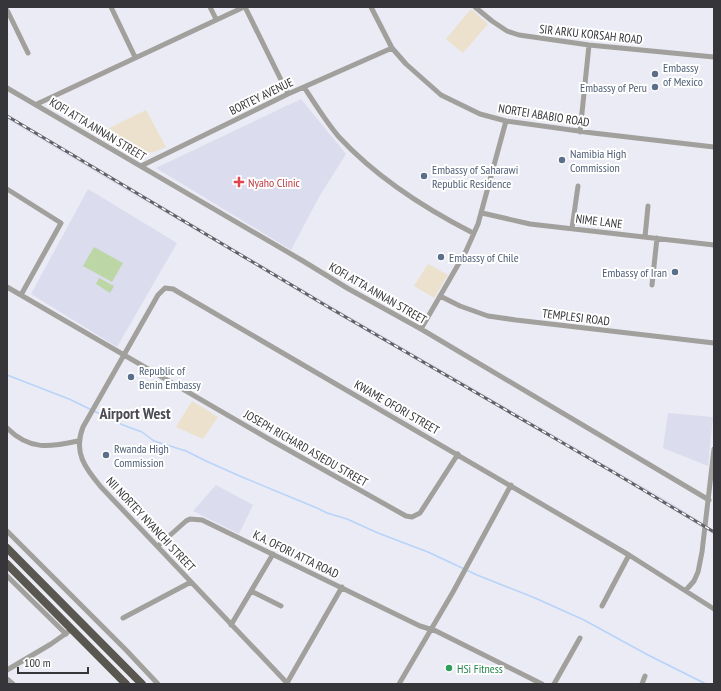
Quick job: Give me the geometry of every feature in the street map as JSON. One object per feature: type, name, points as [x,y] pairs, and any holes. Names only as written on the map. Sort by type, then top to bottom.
[{"type":"highway","points":[[7,548],[142,684]]},
{"type":"highway","points":[[7,564],[69,631],[126,684]]},
{"type":"street","points":[[112,7],[135,57]]},
{"type":"street","points":[[210,7],[216,20]]},
{"type":"street","points":[[37,104],[244,7],[288,94]]},
{"type":"street","name":"NORTEI ABABIO ROAD","points":[[371,7],[392,48],[406,64],[442,95],[480,114],[506,121],[580,132],[714,147]]},
{"type":"street","name":"SIR ARKU KORSAH ROAD","points":[[475,7],[507,31],[519,35],[589,45],[714,57]]},
{"type":"street","points":[[7,11],[28,53]]},
{"type":"street","points":[[580,132],[589,45]]},
{"type":"street","name":"BORTEY AVENUE","points":[[141,166],[288,94],[392,48]]},
{"type":"street","points":[[304,87],[339,137],[367,164],[389,182],[432,212],[474,233]]},
{"type":"street","name":"KOFI ATTA ANNAN STREET","points":[[7,88],[37,104],[343,285],[421,329],[708,500]]},
{"type":"street","points":[[421,329],[466,251],[482,214],[506,121]]},
{"type":"street","points":[[572,228],[578,186]]},
{"type":"street","points":[[7,189],[61,223],[21,295]]},
{"type":"street","points":[[644,237],[648,206]]},
{"type":"street","name":"NIME LANE","points":[[482,214],[523,222],[714,245]]},
{"type":"street","points":[[652,285],[657,238]]},
{"type":"street","name":"JOSEPH RICHARD ASIEDU STREET","points":[[7,287],[123,355],[406,516],[412,517],[420,513],[458,454]]},
{"type":"street","name":"KWAME OFORI STREET","points":[[123,355],[161,290],[171,288],[630,555],[714,609]]},
{"type":"street","name":"TEMPLESI ROAD","points":[[440,296],[460,306],[488,316],[714,344]]},
{"type":"street","points":[[7,428],[14,435],[25,442],[45,447],[52,447],[78,441],[94,405],[123,355]]},
{"type":"street","name":"NII NORTEY NYANCHI STREET","points":[[78,441],[82,460],[92,476],[288,684]]},
{"type":"street","points":[[686,590],[694,581],[698,572],[708,507],[714,449]]},
{"type":"street","points":[[399,684],[466,568],[511,485]]},
{"type":"street","points":[[708,507],[714,509]]},
{"type":"street","name":"K.A. OFORI ATTA ROAD","points":[[158,546],[182,524],[190,519],[202,520],[420,626],[431,629],[542,684]]},
{"type":"street","points":[[7,531],[158,684]]},
{"type":"street","points":[[231,625],[274,554]]},
{"type":"street","points":[[602,606],[630,555]]},
{"type":"street","points":[[7,576],[69,631],[51,644],[7,670]]},
{"type":"street","points":[[123,618],[191,582]]},
{"type":"street","points":[[288,684],[342,587]]},
{"type":"street","points":[[251,591],[281,606]]},
{"type":"street","points":[[554,684],[580,638]]},
{"type":"street","points":[[642,684],[645,676]]},
{"type":"street","points":[[7,679],[13,684]]},
{"type":"shaded area","points":[[471,9],[488,24],[463,53],[446,39]]},
{"type":"shaded area","name":"Nyaho Clinic","points":[[301,99],[346,154],[319,197],[291,250],[156,168]]},
{"type":"shaded area","points":[[146,110],[166,147],[154,152],[135,154],[99,133]]},
{"type":"shaded area","points":[[7,114],[321,300],[673,504],[714,530],[714,535],[641,490],[319,304],[114,183],[7,119]]},
{"type":"shaded area","points":[[88,189],[177,243],[117,347],[31,294]]},
{"type":"shaded area","points":[[428,264],[448,275],[434,298],[414,286]]},
{"type":"shaded area","points":[[192,401],[218,417],[203,439],[176,427]]},
{"type":"shaded area","points":[[668,413],[713,417],[708,466],[663,448]]},
{"type":"shaded area","points":[[216,485],[253,505],[239,534],[193,511]]},
{"type":"green space","points":[[94,247],[123,263],[112,282],[83,266]]},
{"type":"green space","points":[[99,278],[114,286],[110,293],[96,284]]},
{"type":"waterway","points":[[7,375],[69,399],[123,425],[142,432],[154,441],[186,451],[242,477],[327,513],[347,519],[378,533],[428,552],[477,575],[535,598],[584,620],[648,655],[706,684]]},
{"type":"railway","points":[[7,116],[330,308],[714,532]]},
{"type":"place","name":"Embassy of Mexico","points":[[655,74]]},
{"type":"place","name":"Embassy of Peru","points":[[655,87]]},
{"type":"place","name":"Namibia High Commission","points":[[562,160]]},
{"type":"place","name":"Embassy of Saharawi Republic Residence","points":[[424,176]]},
{"type":"place","name":"Nyaho Clinic","points":[[239,182]]},
{"type":"place","name":"Embassy of Chile","points":[[441,257]]},
{"type":"place","name":"Embassy of Iran","points":[[675,272]]},
{"type":"place","name":"Republic of Benin Embassy","points":[[131,377]]},
{"type":"place","name":"Rwanda High Commission","points":[[106,455]]},
{"type":"place","name":"HSi Fitness","points":[[449,668]]},
{"type":"district","name":"Airport West","points":[[135,413]]}]
